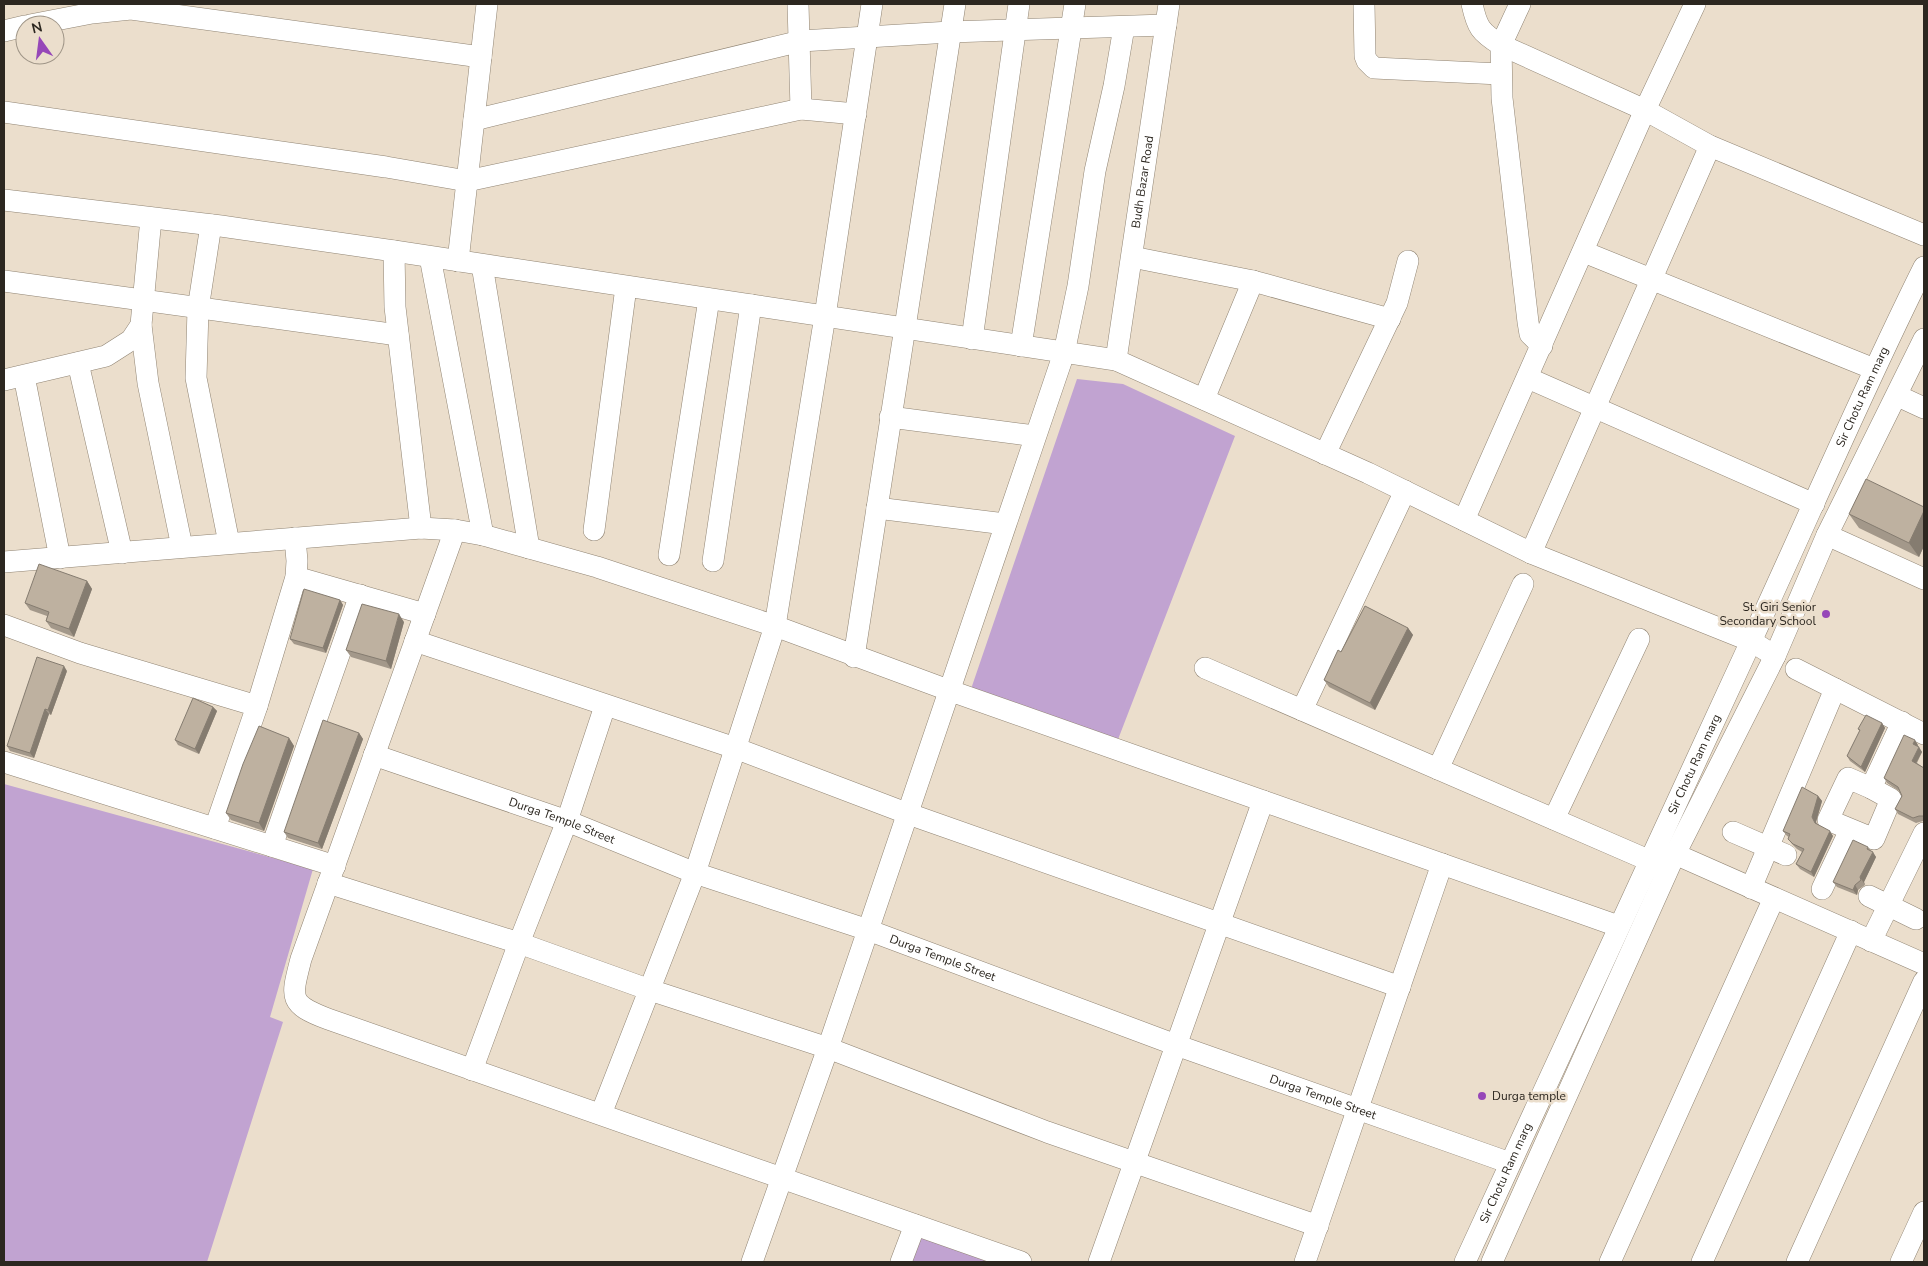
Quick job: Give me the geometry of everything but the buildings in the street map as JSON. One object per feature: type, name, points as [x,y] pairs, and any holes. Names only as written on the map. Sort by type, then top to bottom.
[{"type":"street","points":[[458,262],[487,4]]},
{"type":"street","points":[[798,4],[801,109]]},
{"type":"street","points":[[601,1114],[695,873],[775,626],[825,316],[872,4]]},
{"type":"street","points":[[854,657],[955,4]]},
{"type":"street","points":[[972,339],[1018,4]]},
{"type":"street","points":[[1021,346],[1075,4]]},
{"type":"street","name":"Budh Bazar Road","points":[[1116,360],[1169,4]]},
{"type":"street","points":[[1364,4],[1365,56],[1374,68],[1500,74]]},
{"type":"street","points":[[1472,4],[1478,26],[1485,35],[1501,45],[1645,110],[1710,146],[1924,235]]},
{"type":"street","points":[[1520,4],[1501,45],[1500,74],[1528,322],[1530,334],[1542,346]]},
{"type":"street","points":[[1464,520],[1584,252],[1645,110],[1695,4]]},
{"type":"street","points":[[65,18],[132,6],[481,57]]},
{"type":"street","points":[[474,120],[800,40],[950,32],[1166,25]]},
{"type":"street","points":[[752,1262],[828,1048],[906,813],[1064,353],[1078,286],[1095,170],[1114,86],[1124,26]]},
{"type":"street","points":[[4,112],[386,167],[468,181],[801,109],[856,114]]},
{"type":"street","points":[[1531,552],[1710,146]]},
{"type":"street","points":[[4,200],[212,225],[394,251],[430,258],[1116,360],[1405,491],[1531,552],[1751,641],[1775,656]]},
{"type":"street","points":[[152,218],[141,325],[148,383],[182,547]]},
{"type":"street","points":[[212,225],[198,308],[196,378],[229,543]]},
{"type":"street","points":[[394,251],[395,307],[421,528]]},
{"type":"street","points":[[1584,252],[1874,369]]},
{"type":"street","points":[[1132,257],[1253,281],[1390,319]]},
{"type":"street","points":[[430,258],[483,535]]},
{"type":"street","points":[[1325,454],[1397,303],[1408,261]]},
{"type":"street","points":[[482,265],[529,548]]},
{"type":"street","name":"Sir Chotu Ram marg","points":[[1465,1262],[1648,860],[1814,504],[1874,369],[1924,268]]},
{"type":"street","points":[[4,281],[398,335]]},
{"type":"street","points":[[1204,399],[1253,281]]},
{"type":"street","points":[[594,530],[626,287]]},
{"type":"street","points":[[669,555],[709,299]]},
{"type":"street","points":[[712,561],[751,305]]},
{"type":"street","points":[[60,558],[14,378],[106,356],[131,340],[141,325]]},
{"type":"street","name":"Sir Chotu Ram marg","points":[[1492,1262],[1675,854],[1775,656],[1827,535],[1898,396],[1924,340]]},
{"type":"street","points":[[78,363],[122,553]]},
{"type":"street","points":[[1528,378],[1814,504]]},
{"type":"street","points":[[1898,396],[1924,408]]},
{"type":"street","points":[[890,417],[1035,436]]},
{"type":"street","points":[[1302,710],[1405,491]]},
{"type":"street","points":[[877,508],[1005,524]]},
{"type":"street","points":[[4,562],[421,528],[454,530],[483,535],[597,567],[775,626],[854,657],[1618,926]]},
{"type":"street","points":[[454,530],[301,960],[293,993],[297,1002],[306,1010],[472,1070],[1021,1262]]},
{"type":"street","points":[[1827,535],[1924,579]]},
{"type":"street","points":[[216,828],[257,706],[296,577],[295,538]]},
{"type":"street","points":[[296,577],[424,614]]},
{"type":"street","points":[[1438,769],[1523,584]]},
{"type":"street","points":[[272,846],[360,595]]},
{"type":"street","points":[[4,625],[80,652],[257,706]]},
{"type":"street","points":[[1554,819],[1640,639]]},
{"type":"street","points":[[415,641],[735,748],[906,813],[1400,986]]},
{"type":"street","points":[[1206,668],[1648,860]]},
{"type":"street","points":[[1796,669],[1924,734]]},
{"type":"street","points":[[1751,888],[1777,852],[1835,689]]},
{"type":"street","points":[[472,1070],[519,942],[567,821],[606,706]]},
{"type":"street","points":[[1871,788],[1902,722]]},
{"type":"street","name":"Durga Temple Street","points":[[374,755],[567,821],[695,873],[868,930],[1176,1045],[1510,1163]]},
{"type":"street","points":[[4,762],[272,846],[332,875],[650,990],[828,1048],[1047,1132],[1318,1226]]},
{"type":"street","points":[[1848,778],[1890,797],[1892,802],[1872,840],[1850,830],[1828,820],[1848,778]]},
{"type":"street","points":[[1099,1262],[1263,800]]},
{"type":"street","points":[[1822,889],[1850,830]]},
{"type":"street","points":[[1733,832],[1777,852]]},
{"type":"street","points":[[1871,941],[1890,906],[1924,833]]},
{"type":"street","points":[[1675,854],[1924,964]]},
{"type":"street","points":[[1305,1262],[1442,864]]},
{"type":"street","points":[[1869,896],[1916,919]]},
{"type":"street","points":[[1610,1262],[1774,898]]},
{"type":"street","points":[[1702,1262],[1851,931]]},
{"type":"street","points":[[1796,1262],[1924,980]]},
{"type":"street","points":[[1901,1262],[1919,1236],[1924,1212]]},
{"type":"street","points":[[901,1262],[915,1225]]},
{"type":"shaded area","points":[[1077,379],[1123,384],[1235,436],[1117,742],[971,689]]},
{"type":"shaded area","points":[[4,784],[313,869],[270,1017],[283,1022],[207,1262],[4,1262]]},
{"type":"shaded area","points":[[915,1225],[1010,1262],[901,1262]]},
{"type":"place","name":"St. Giri Senior Secondary School","points":[[1826,614]]},
{"type":"place","name":"Durga temple","points":[[1482,1096]]}]
